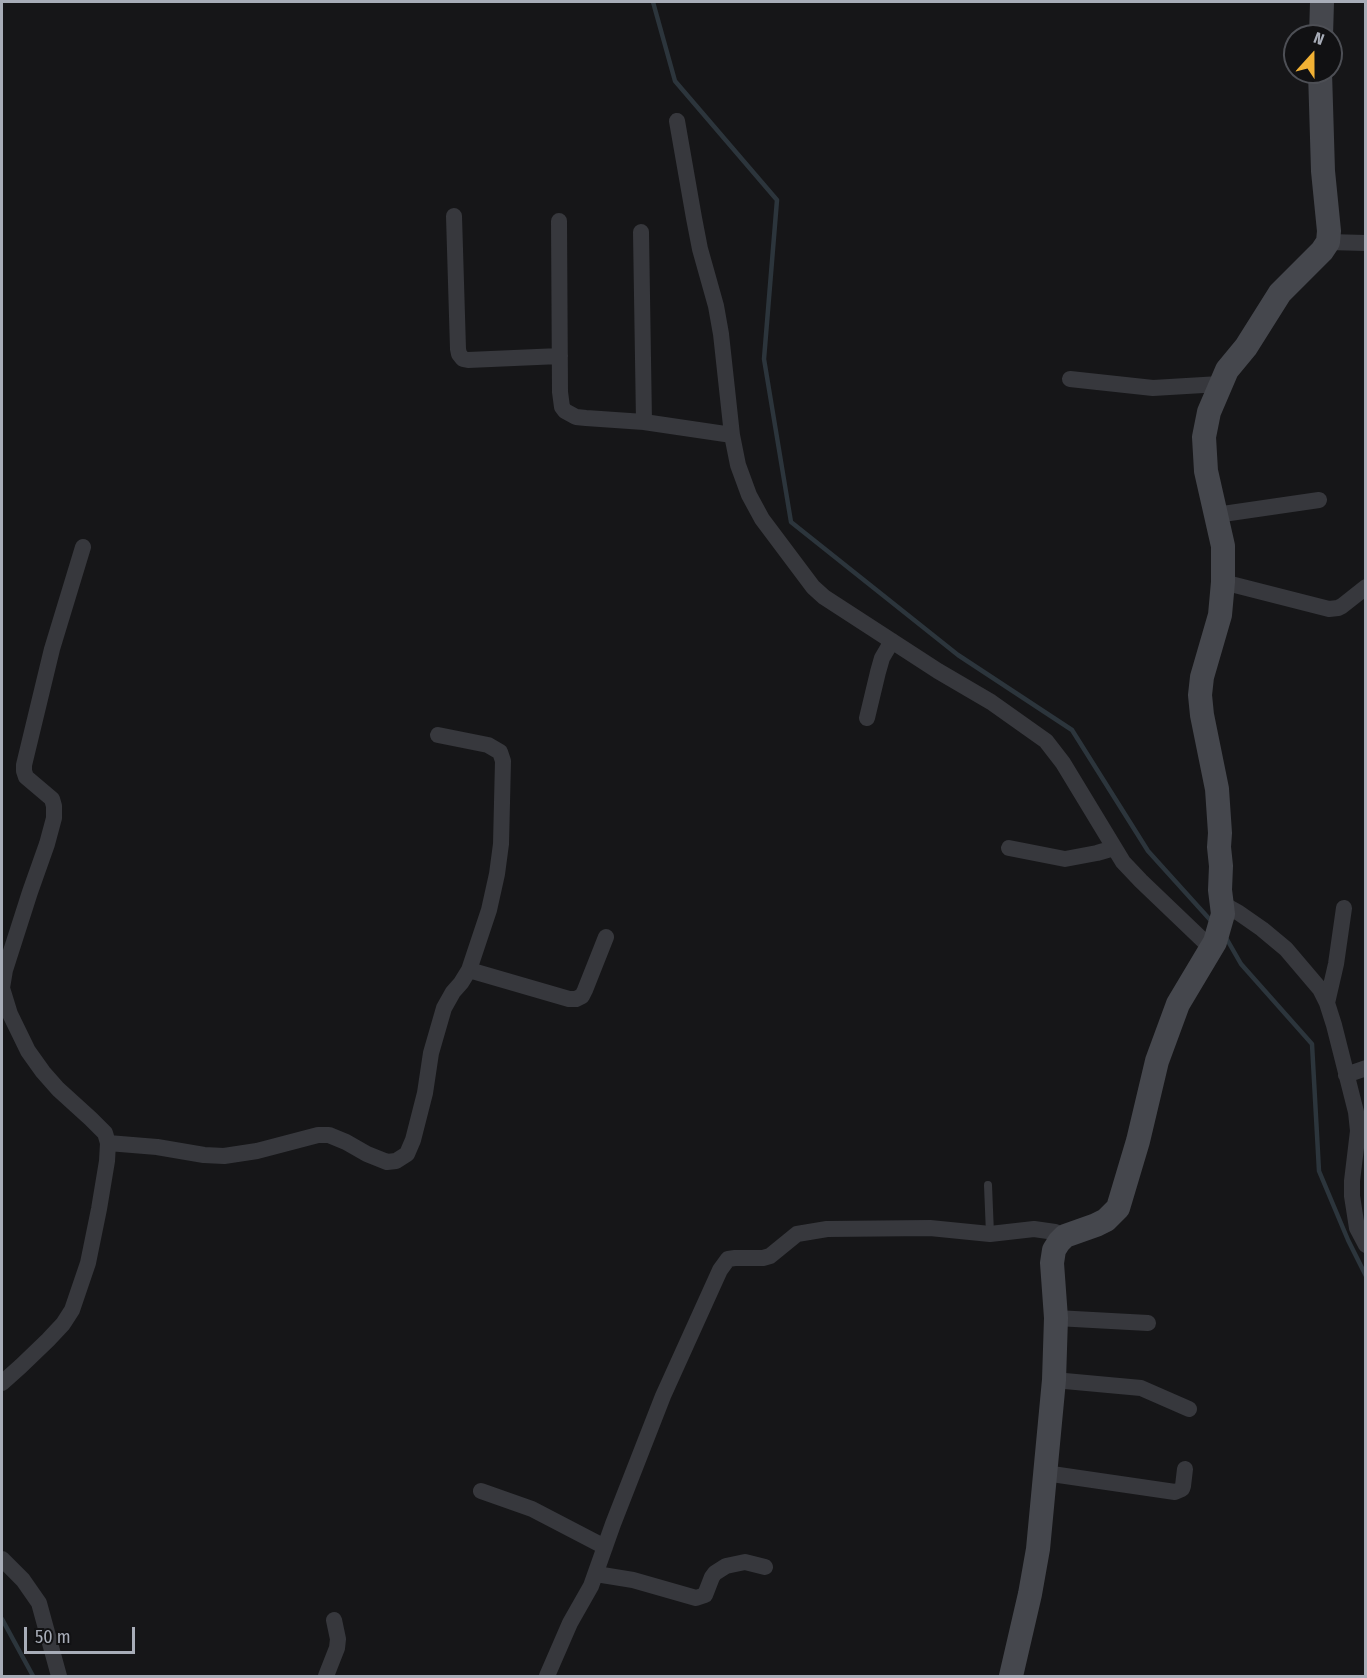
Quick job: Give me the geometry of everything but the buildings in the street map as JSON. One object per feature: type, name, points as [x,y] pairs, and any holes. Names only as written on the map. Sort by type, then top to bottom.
[{"type":"street","points":[[1321,24],[1322,2]]},
{"type":"street","points":[[1011,1677],[1038,1549],[1046,1473],[1054,1380],[1056,1318],[1052,1263],[1054,1250],[1065,1236],[1106,1220],[1118,1208],[1138,1141],[1157,1060],[1178,1004],[1213,945],[1223,909],[1217,789],[1200,695],[1202,677],[1220,615],[1223,546],[1206,471],[1204,437],[1209,411],[1227,370],[1246,347],[1280,293],[1328,242],[1320,84]]},
{"type":"street","points":[[677,121],[696,228],[721,334],[732,435],[738,465],[749,495],[762,519],[813,587],[837,606],[991,702],[1046,741],[1064,763],[1124,862],[1141,881],[1213,945]]},
{"type":"street","points":[[454,216],[459,354],[463,359],[468,360],[560,356]]},
{"type":"street","points":[[559,221],[560,392],[562,407],[565,411],[576,417],[644,422],[732,435]]},
{"type":"street","points":[[641,232],[644,422]]},
{"type":"street","points":[[1328,242],[1365,243]]},
{"type":"street","points":[[1070,379],[1153,388],[1220,384]]},
{"type":"street","points":[[1216,515],[1319,501]]},
{"type":"street","points":[[2,1383],[48,1340],[72,1310],[88,1263],[107,1161],[108,1143],[105,1134],[58,1089],[28,1052],[10,1014],[2,988],[5,970],[54,818],[52,799],[26,777],[24,765],[52,649],[83,547]]},
{"type":"street","points":[[1223,582],[1329,609],[1342,606],[1365,587]]},
{"type":"street","points":[[867,718],[878,672],[892,641]]},
{"type":"street","points":[[108,1143],[224,1156],[258,1151],[318,1135],[329,1135],[387,1162],[396,1161],[407,1154],[425,1093],[431,1053],[444,1008],[469,970],[489,910],[501,844],[502,761],[500,752],[488,745],[438,735]]},
{"type":"street","points":[[1009,848],[1065,859],[1114,848]]},
{"type":"street","points":[[1327,1003],[1336,964],[1344,908]]},
{"type":"street","points":[[1223,909],[1239,913],[1286,950],[1320,989],[1327,1003],[1356,1112],[1361,1147],[1352,1181],[1352,1196],[1357,1228],[1365,1245]]},
{"type":"street","points":[[469,970],[569,999],[576,999],[582,996],[585,990],[606,937]]},
{"type":"street","points":[[1346,1075],[1365,1068]]},
{"type":"street","points":[[547,1677],[570,1623],[587,1596],[663,1396],[720,1270],[728,1259],[770,1256],[797,1234],[827,1229],[930,1228],[990,1234],[1034,1229],[1065,1236]]},
{"type":"street","points":[[1056,1318],[1148,1323]]},
{"type":"street","points":[[1054,1380],[1141,1388],[1189,1410]]},
{"type":"street","points":[[1046,1473],[1175,1492],[1182,1489],[1185,1469]]},
{"type":"street","points":[[481,1491],[532,1509],[605,1547]]},
{"type":"street","points":[[2,1558],[23,1580],[39,1603],[59,1677]]},
{"type":"street","points":[[596,1574],[633,1580],[696,1598],[705,1595],[712,1577],[726,1566],[745,1563],[765,1567]]},
{"type":"street","points":[[326,1677],[337,1648],[338,1639],[334,1620]]},
{"type":"lane","points":[[988,1185],[990,1234]]},
{"type":"waterway","points":[[653,2],[675,81],[777,200],[764,359],[791,522],[958,655],[1072,730],[1148,851],[1213,923]]},
{"type":"waterway","points":[[1225,936],[1241,964],[1312,1044],[1319,1171],[1366,1276]]},
{"type":"waterway","points":[[2,1619],[33,1676]]}]
